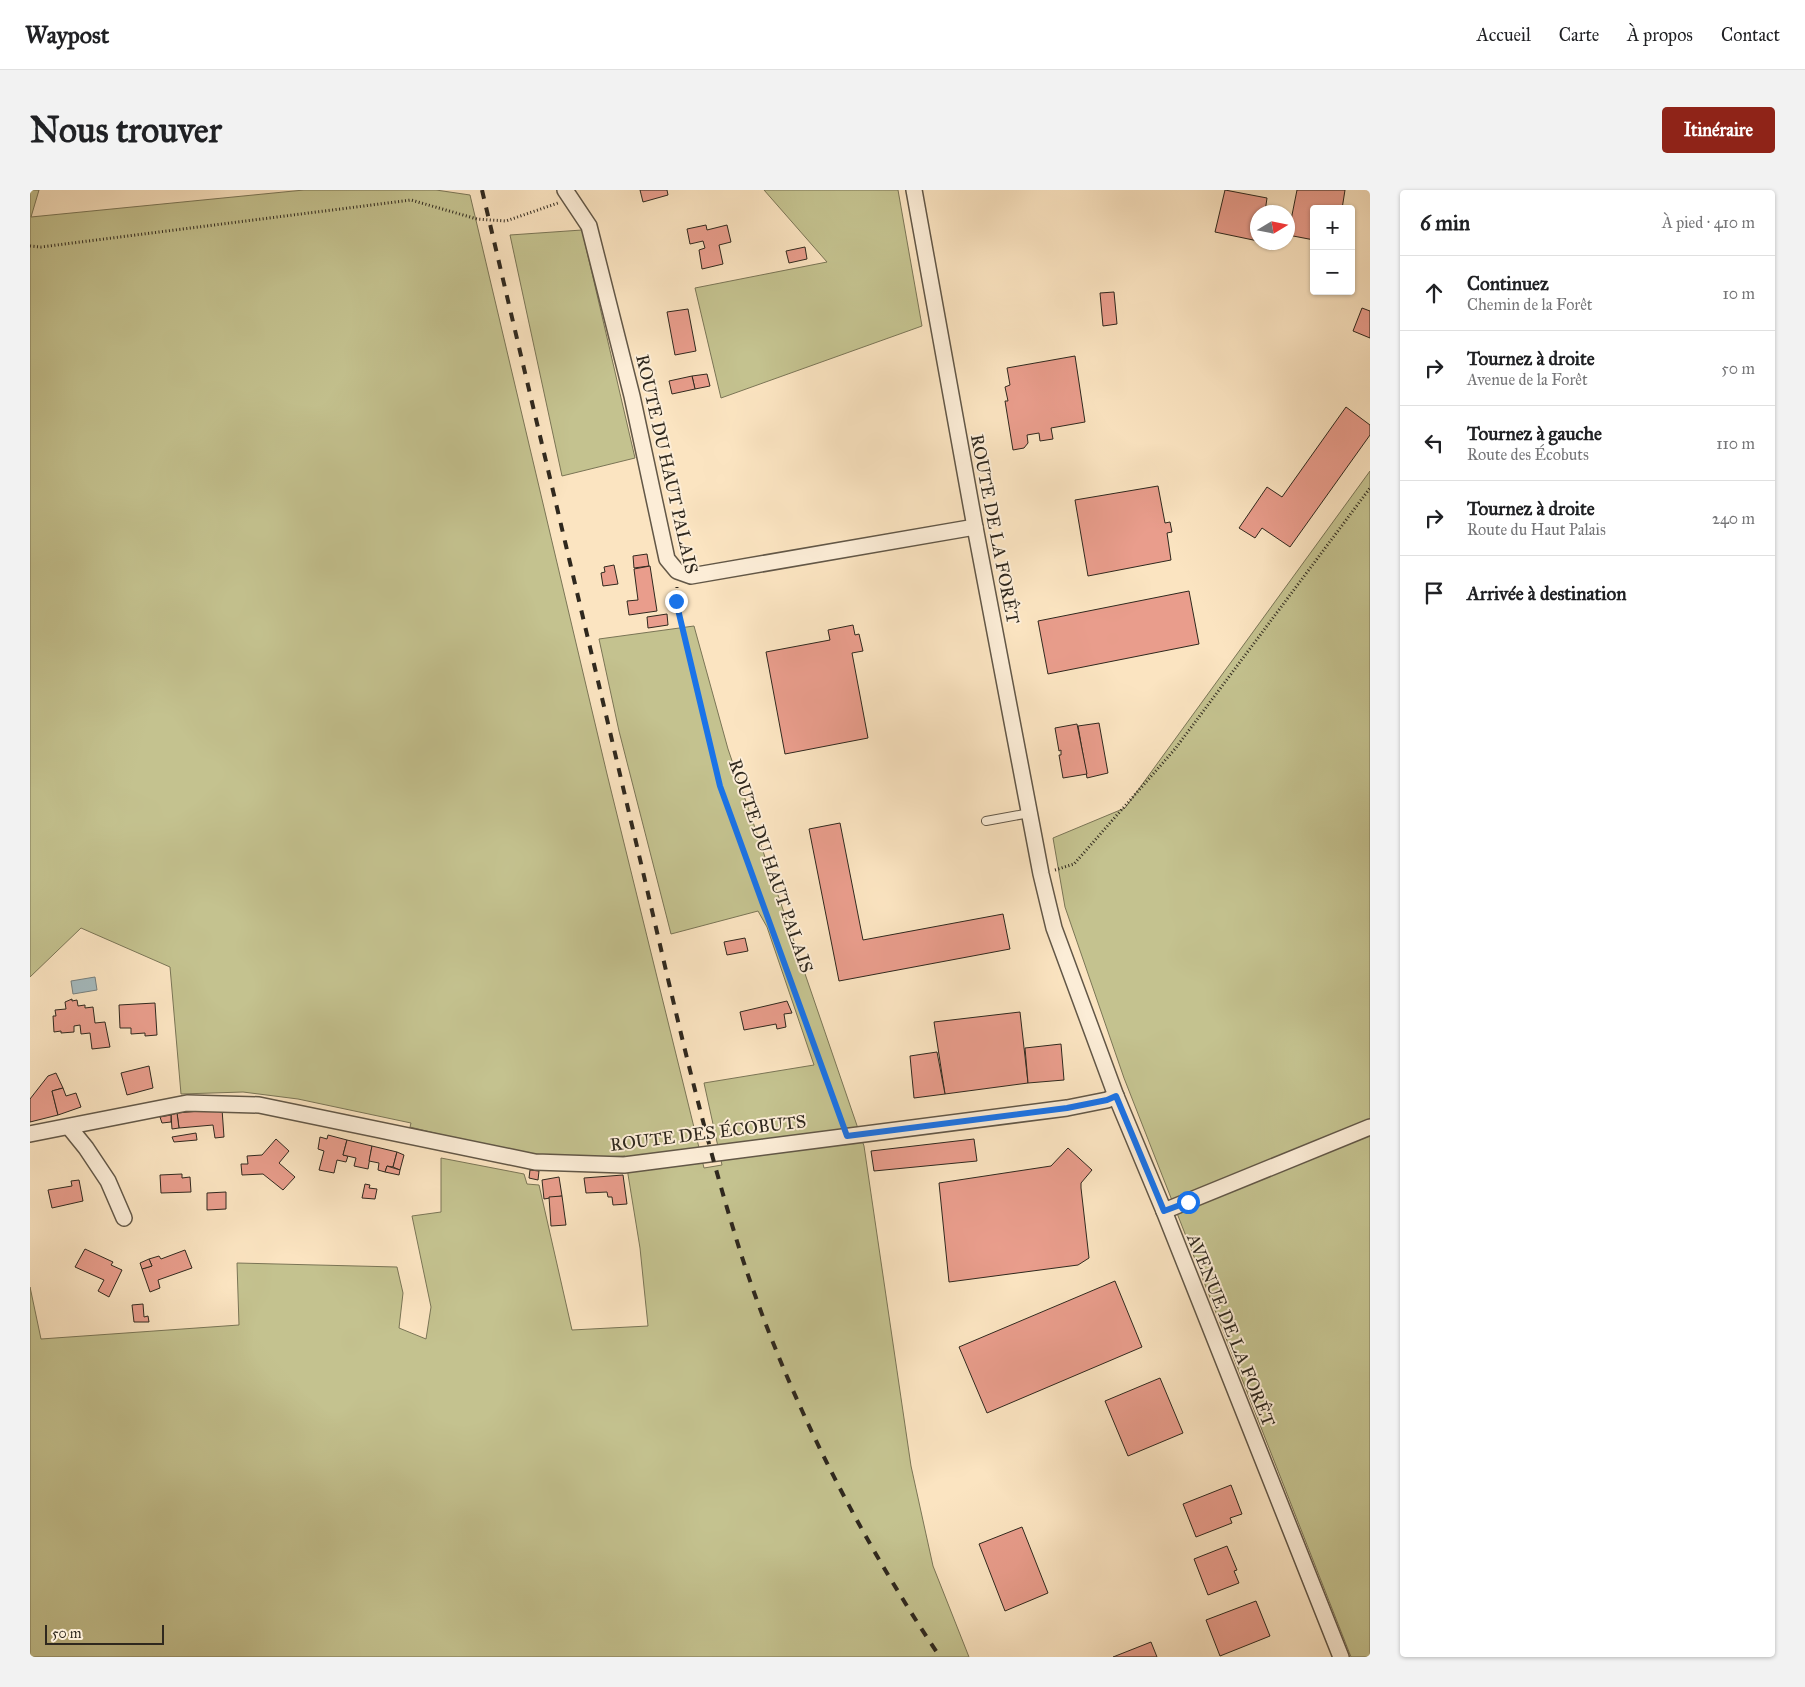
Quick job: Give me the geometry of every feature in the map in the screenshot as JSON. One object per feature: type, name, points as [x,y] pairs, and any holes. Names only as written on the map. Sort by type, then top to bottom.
[{"type":"street","name":"ROUTE DE LA FORÊT","points":[[914,190],[975,527],[1041,874]]},
{"type":"street","name":"ROUTE DU HAUT PALAIS","points":[[567,194],[589,226],[632,396],[667,559],[677,572]]},
{"type":"street","points":[[677,572],[690,576],[975,527]]},
{"type":"street","name":"AVENUE DE LA FORÊT","points":[[1041,874],[1054,928],[1116,1096],[1164,1211],[1341,1657]]},
{"type":"street","name":"ROUTE DES ÉCOBUTS","points":[[30,1134],[69,1128],[187,1103],[259,1105],[535,1162],[624,1164],[1067,1108],[1107,1100],[1116,1096]]},
{"type":"street","points":[[1164,1211],[1370,1127]]},
{"type":"street","points":[[69,1128],[86,1148],[108,1181],[124,1218]]},
{"type":"lane","points":[[986,821],[1030,812]]},
{"type":"path","points":[[30,246],[41,247],[411,200],[477,219],[506,221],[555,205],[567,194]]},
{"type":"path","points":[[1041,874],[1074,864],[1175,749],[1370,488]]},
{"type":"path","name":"ROUTE DU HAUT PALAIS","points":[[677,572],[676,601],[720,786],[847,1136]]},
{"type":"shaded area","points":[[30,190],[39,190],[31,217],[304,190],[436,190],[470,195],[607,774],[704,1168],[722,1165],[704,1083],[814,1065],[767,927],[758,911],[671,934],[619,731],[599,639],[694,626],[728,749],[864,1146],[911,1466],[933,1566],[969,1657],[30,1657],[30,1287],[41,1339],[239,1325],[237,1263],[397,1267],[403,1293],[399,1328],[426,1339],[431,1307],[412,1216],[441,1212],[441,1158],[524,1174],[527,1184],[539,1185],[572,1330],[648,1326],[640,1248],[625,1156],[565,1158],[499,1149],[410,1127],[411,1123],[298,1099],[243,1092],[181,1094],[170,967],[81,928],[30,977]]},
{"type":"shaded area","points":[[764,190],[898,190],[922,326],[721,398],[695,288],[827,262]]},
{"type":"shaded area","points":[[582,230],[635,458],[562,476],[510,235]]},
{"type":"shaded area","points":[[1370,471],[1370,1657],[1351,1657],[1124,1078],[1065,907],[1053,838],[1125,808]]},
{"type":"water","points":[[95,977],[97,990],[73,994],[71,981]]},
{"type":"building","points":[[640,190],[667,190],[668,195],[643,202]]},
{"type":"building","points":[[1225,190],[1267,198],[1266,205],[1250,205],[1250,239],[1215,232]]},
{"type":"building","points":[[1297,190],[1345,190],[1343,205],[1310,205],[1310,239],[1295,236],[1294,205]]},
{"type":"building","points":[[706,225],[707,230],[727,225],[731,242],[719,245],[723,264],[702,269],[699,250],[705,248],[703,241],[690,244],[687,229]]},
{"type":"building","points":[[805,247],[807,259],[789,263],[786,251]]},
{"type":"building","points":[[1114,292],[1117,324],[1103,326],[1100,293]]},
{"type":"building","points":[[1362,308],[1370,311],[1370,338],[1353,331]]},
{"type":"building","points":[[688,309],[696,351],[675,355],[667,312]]},
{"type":"building","points":[[1075,356],[1085,422],[1051,428],[1053,439],[1040,441],[1039,433],[1027,435],[1028,443],[1024,448],[1013,450],[1005,401],[1008,401],[1005,387],[1010,385],[1007,368]]},
{"type":"building","points":[[707,374],[710,386],[695,389],[692,376]]},
{"type":"building","points":[[692,376],[695,389],[672,394],[669,381]]},
{"type":"building","points":[[1346,407],[1370,425],[1370,435],[1290,547],[1262,528],[1255,538],[1239,528],[1267,487],[1282,497]]},
{"type":"building","points":[[1158,486],[1165,523],[1170,522],[1172,532],[1167,533],[1171,560],[1088,576],[1075,500]]},
{"type":"building","points":[[647,554],[649,566],[634,568],[633,556]]},
{"type":"building","points":[[614,565],[618,584],[603,586],[601,573],[605,572],[604,567]]},
{"type":"building","points":[[650,566],[657,611],[629,615],[627,601],[638,600],[634,569]]},
{"type":"building","points":[[1189,591],[1199,644],[1048,674],[1038,621]]},
{"type":"building","points":[[667,614],[668,625],[648,628],[647,617]]},
{"type":"building","points":[[853,625],[855,635],[859,634],[863,651],[852,653],[868,738],[785,754],[766,652],[830,640],[828,630]]},
{"type":"building","points":[[1099,723],[1108,773],[1087,778],[1078,726]]},
{"type":"building","points":[[1077,724],[1087,774],[1063,778],[1059,755],[1061,755],[1061,750],[1059,751],[1055,728]]},
{"type":"building","points":[[840,823],[863,940],[1003,914],[1010,949],[839,981],[809,829]]},
{"type":"building","points":[[745,938],[748,951],[727,955],[724,942]]},
{"type":"building","points":[[72,999],[72,1001],[77,1000],[78,1006],[85,1005],[85,1008],[93,1007],[95,1023],[105,1022],[110,1047],[92,1049],[90,1033],[81,1034],[80,1025],[74,1026],[74,1032],[54,1032],[53,1016],[56,1016],[55,1010],[66,1009],[65,1002]]},
{"type":"building","points":[[787,1001],[792,1013],[784,1014],[786,1027],[777,1029],[776,1024],[744,1030],[740,1012]]},
{"type":"building","points":[[155,1003],[157,1035],[145,1036],[145,1033],[131,1034],[131,1028],[120,1028],[119,1005]]},
{"type":"building","points":[[1020,1012],[1028,1083],[945,1094],[934,1022]]},
{"type":"building","points":[[1061,1044],[1064,1080],[1028,1083],[1025,1048]]},
{"type":"building","points":[[937,1052],[945,1094],[914,1098],[910,1056]]},
{"type":"building","points":[[149,1066],[153,1088],[127,1095],[121,1073]]},
{"type":"building","points":[[56,1073],[63,1088],[52,1091],[58,1115],[30,1122],[30,1099],[48,1076]]},
{"type":"building","points":[[63,1088],[66,1096],[76,1093],[81,1107],[58,1115],[52,1091]]},
{"type":"building","points":[[222,1109],[224,1137],[215,1138],[213,1125],[179,1128],[177,1113]]},
{"type":"building","points":[[177,1113],[179,1128],[172,1129],[171,1115]]},
{"type":"building","points":[[171,1115],[171,1122],[162,1123],[160,1117]]},
{"type":"building","points":[[196,1133],[197,1140],[174,1142],[172,1137]]},
{"type":"building","points":[[328,1135],[347,1140],[343,1155],[348,1156],[346,1162],[337,1160],[334,1173],[319,1170],[324,1151],[318,1149],[320,1137],[327,1139]]},
{"type":"building","points":[[276,1139],[289,1151],[279,1163],[295,1177],[283,1190],[263,1174],[242,1175],[241,1164],[248,1164],[247,1156],[262,1155]]},
{"type":"building","points":[[974,1139],[977,1161],[874,1171],[871,1151]]},
{"type":"building","points":[[347,1140],[372,1146],[368,1169],[354,1166],[356,1158],[343,1155]]},
{"type":"building","points":[[372,1146],[397,1152],[393,1167],[387,1166],[385,1172],[378,1170],[379,1163],[369,1161]]},
{"type":"building","points":[[1068,1148],[1092,1170],[1081,1183],[1089,1258],[1078,1265],[949,1282],[939,1183],[1051,1166]]},
{"type":"building","points":[[397,1152],[404,1155],[400,1170],[393,1167]]},
{"type":"building","points":[[387,1166],[400,1170],[399,1175],[385,1172]]},
{"type":"building","points":[[530,1170],[539,1171],[538,1180],[529,1178]]},
{"type":"building","points":[[182,1174],[182,1178],[190,1177],[191,1192],[161,1193],[160,1175]]},
{"type":"building","points":[[623,1175],[627,1204],[613,1205],[612,1197],[608,1197],[607,1192],[586,1193],[584,1178]]},
{"type":"building","points":[[559,1177],[562,1196],[544,1199],[542,1180]]},
{"type":"building","points":[[79,1180],[83,1201],[52,1208],[48,1190],[72,1186],[71,1181]]},
{"type":"building","points":[[365,1184],[370,1185],[369,1188],[377,1189],[375,1199],[362,1198]]},
{"type":"building","points":[[226,1192],[226,1209],[207,1210],[207,1193]]},
{"type":"building","points":[[562,1196],[566,1225],[551,1226],[549,1197]]},
{"type":"building","points":[[85,1249],[113,1262],[111,1265],[122,1270],[109,1297],[98,1291],[104,1280],[75,1267]]},
{"type":"building","points":[[185,1250],[192,1268],[158,1280],[160,1288],[150,1292],[142,1269],[152,1266],[149,1259],[159,1256],[161,1259]]},
{"type":"building","points":[[149,1259],[152,1266],[142,1269],[140,1263]]},
{"type":"building","points":[[1115,1281],[1142,1347],[987,1413],[959,1347]]},
{"type":"building","points":[[143,1304],[144,1317],[148,1316],[149,1322],[134,1322],[132,1305]]},
{"type":"building","points":[[1160,1378],[1183,1433],[1128,1456],[1105,1401]]},
{"type":"building","points":[[1231,1485],[1242,1514],[1230,1518],[1232,1523],[1196,1537],[1183,1504]]},
{"type":"building","points":[[1022,1527],[1048,1593],[1005,1611],[979,1544]]},
{"type":"building","points":[[1227,1546],[1237,1570],[1234,1571],[1239,1583],[1208,1595],[1194,1559]]},
{"type":"building","points":[[1256,1601],[1270,1636],[1220,1656],[1206,1620]]},
{"type":"building","points":[[1151,1642],[1157,1657],[1113,1657]]},
{"type":"railway","points":[[482,190],[682,1037],[710,1146],[741,1254],[759,1307],[780,1359],[802,1411],[827,1462],[880,1562],[940,1657]]},
{"type":"route","points":[[676,601],[720,786],[847,1136],[1067,1108],[1107,1100],[1116,1096],[1164,1211],[1188,1202]]}]
